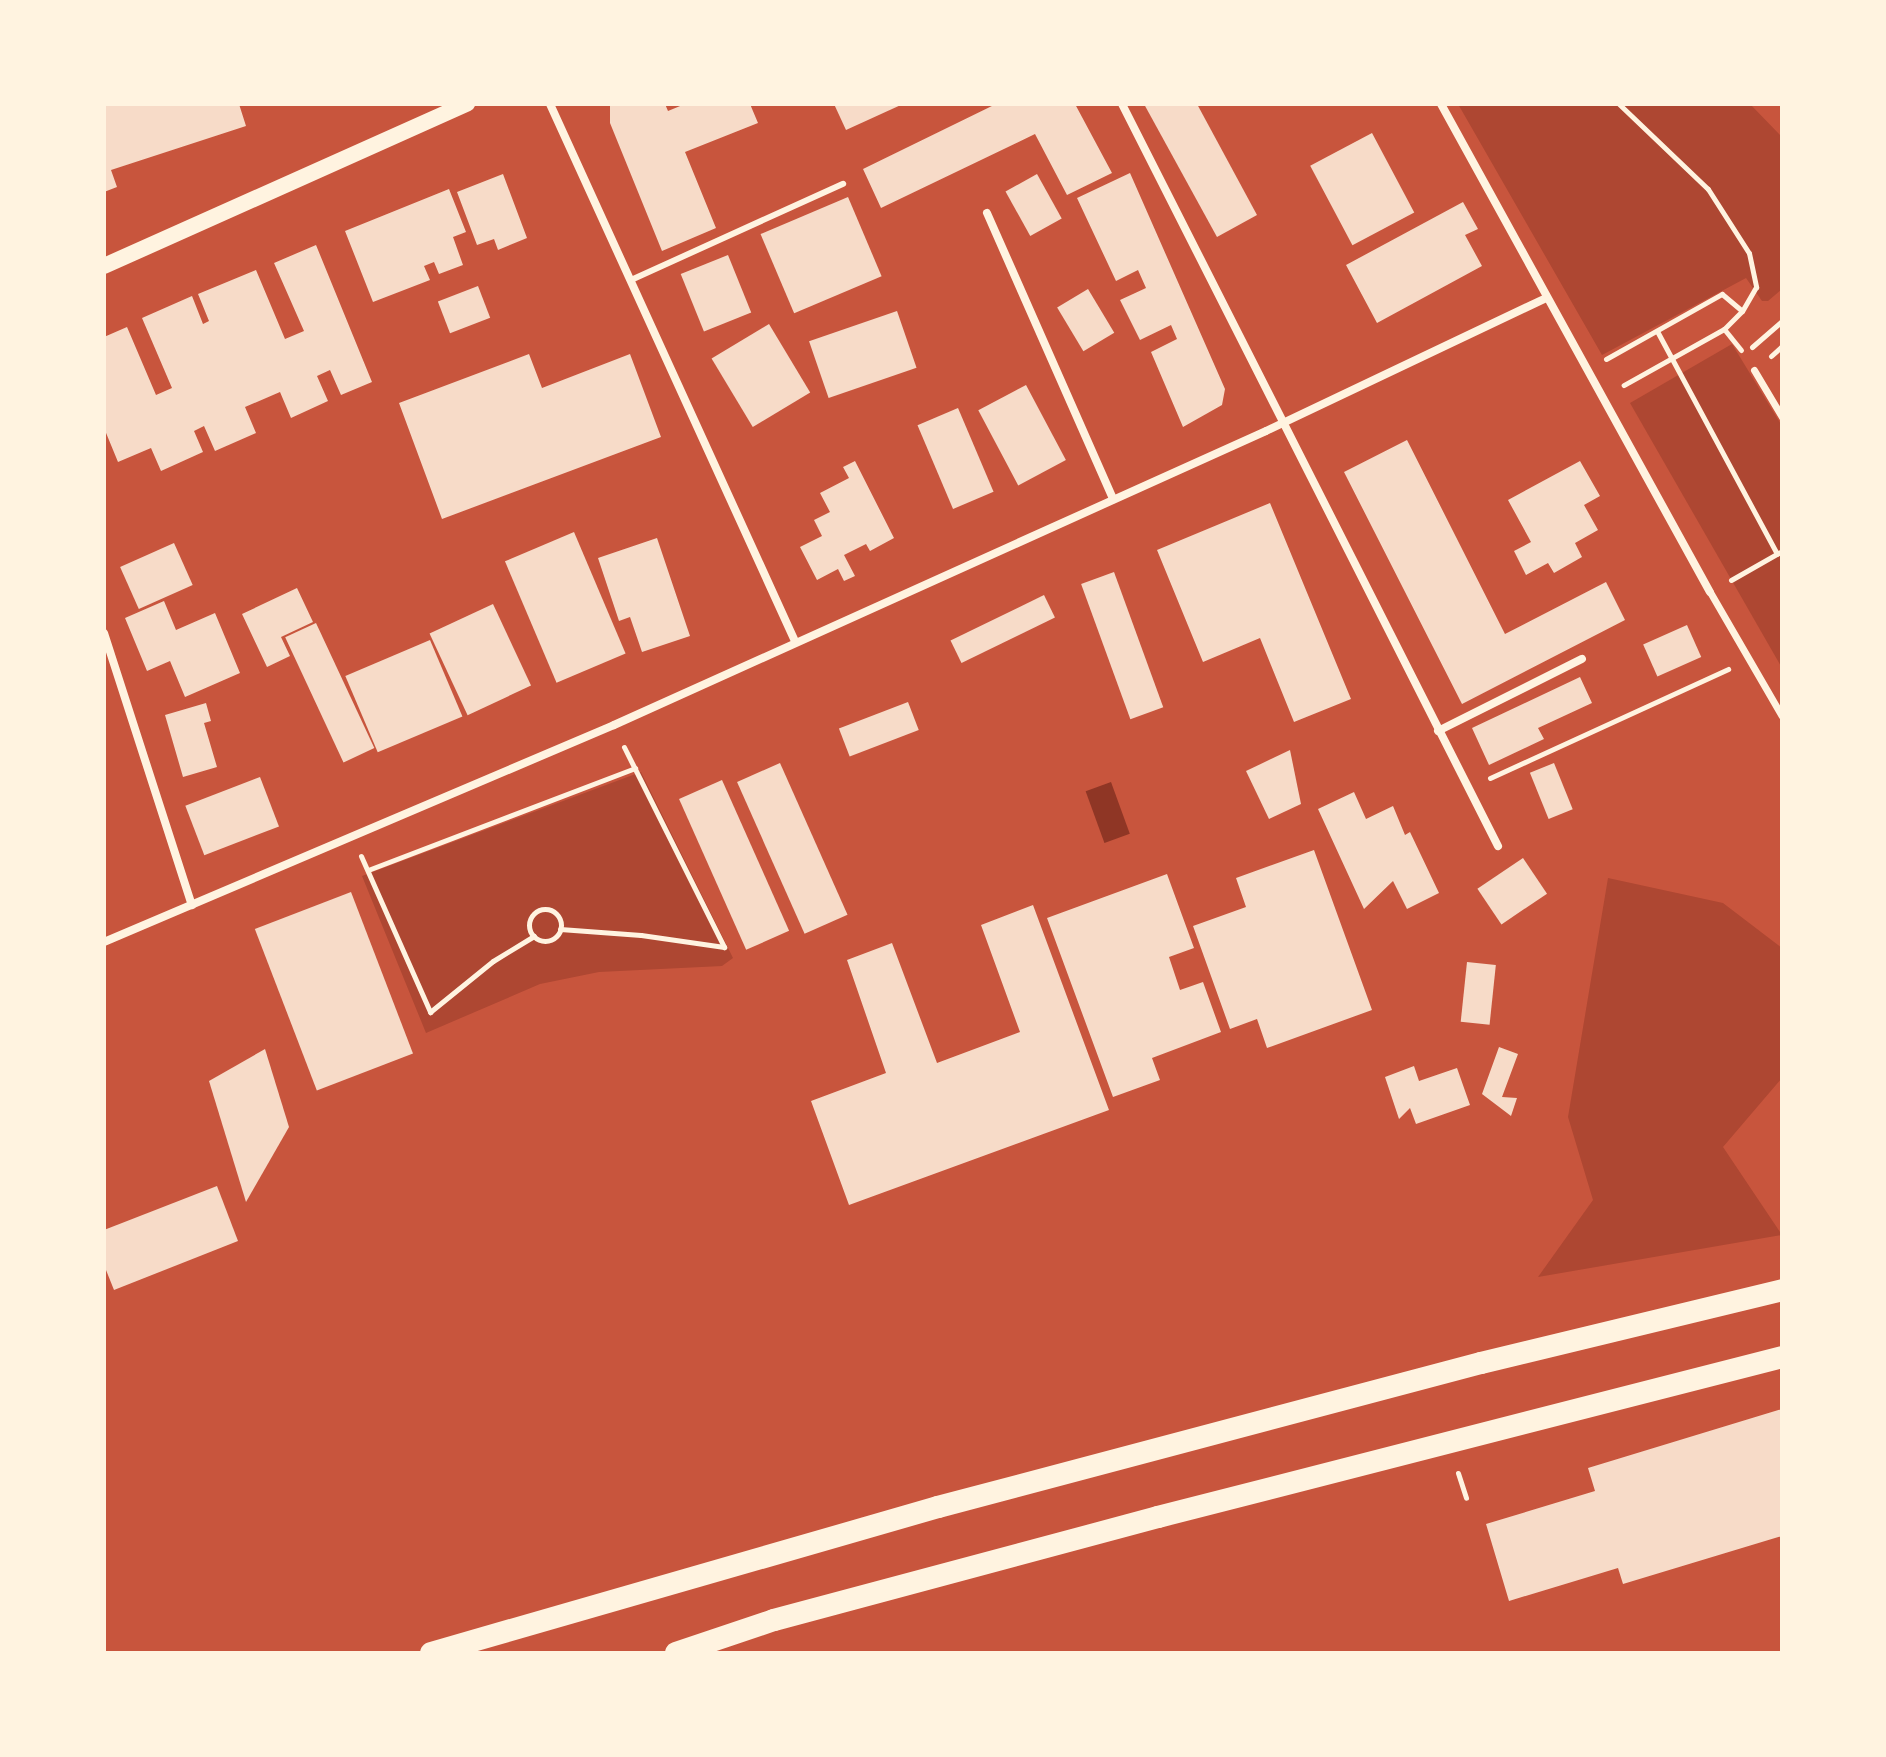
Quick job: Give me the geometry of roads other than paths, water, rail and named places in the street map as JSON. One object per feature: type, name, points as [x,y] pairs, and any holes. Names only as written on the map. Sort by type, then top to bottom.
[{"type":"highway","points":[[431,1653],[938,1507],[1481,1363],[1782,1290]]},
{"type":"highway","points":[[676,1653],[774,1620],[1158,1517],[1782,1357]]},
{"type":"main road","points":[[104,266],[467,104]]},
{"type":"street","points":[[550,104],[795,641]]},
{"type":"street","points":[[1122,104],[1498,846]]},
{"type":"street","points":[[1441,104],[1546,298],[1782,716]]},
{"type":"street","points":[[987,213],[1113,499]]},
{"type":"street","points":[[104,942],[614,725],[1284,422],[1546,298]]},
{"type":"street","points":[[1754,370],[1782,417]]},
{"type":"street","points":[[104,633],[192,905]]},
{"type":"street","points":[[1438,731],[1582,659]]},
{"type":"lane","points":[[631,280],[843,184]]}]
